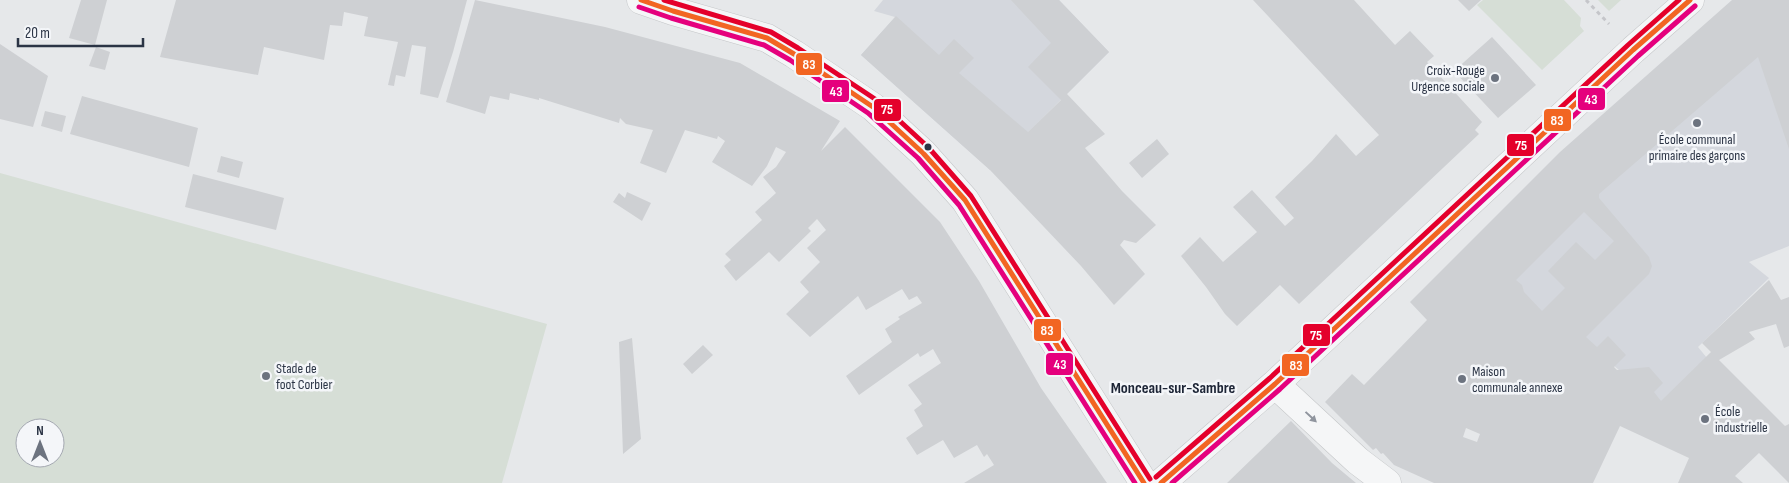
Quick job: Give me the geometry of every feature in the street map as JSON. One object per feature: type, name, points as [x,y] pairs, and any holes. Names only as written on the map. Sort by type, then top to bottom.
[{"type":"street","points":[[641,0],[766,38],[794,54],[873,107],[923,153],[965,200],[1144,483]]},
{"type":"street","points":[[1161,483],[1275,384],[1633,50],[1690,0]]},
{"type":"street","points":[[1275,384],[1358,461],[1387,483]]},
{"type":"shaded area","points":[[883,0],[1059,0],[1109,52],[990,170],[861,55],[895,17],[874,11]]},
{"type":"shaded area","points":[[1483,0],[1564,0],[1581,18],[1580,26],[1584,31],[1542,70],[1477,5]]},
{"type":"shaded area","points":[[1598,0],[1621,0],[1609,11]]},
{"type":"shaded area","name":"École communal primaire des garçons","points":[[1789,0],[1789,246],[1749,262],[1769,278],[1698,347],[1707,358],[1661,405],[1613,365],[1448,268]]},
{"type":"shaded area","name":"Stade de foot Corbier","points":[[0,173],[547,324],[502,483],[0,483]]},
{"type":"building","points":[[81,0],[107,0],[95,45],[69,38]]},
{"type":"building","points":[[176,0],[467,0],[438,98],[420,94],[426,47],[412,45],[405,77],[396,75],[394,86],[388,85],[398,42],[364,36],[368,17],[344,12],[342,26],[330,25],[324,60],[264,47],[258,75],[160,57]]},
{"type":"building","points":[[475,0],[605,27],[740,63],[840,121],[821,151],[845,127],[940,222],[979,281],[1041,388],[1107,483],[964,483],[994,465],[987,454],[984,457],[977,445],[954,458],[943,440],[917,455],[906,438],[923,426],[914,410],[922,404],[908,385],[941,363],[933,349],[920,357],[918,353],[859,395],[846,376],[892,342],[885,329],[900,319],[898,317],[922,303],[917,296],[909,300],[902,289],[866,310],[858,296],[810,337],[786,314],[809,292],[800,282],[820,262],[807,248],[826,230],[817,219],[808,228],[811,231],[779,262],[769,252],[736,281],[724,266],[731,260],[725,254],[762,220],[755,212],[776,193],[763,177],[776,167],[786,152],[776,147],[767,166],[752,186],[712,162],[725,141],[718,136],[717,139],[685,130],[666,173],[640,163],[653,130],[626,124],[620,118],[619,123],[539,98],[539,100],[510,93],[509,100],[490,96],[485,114],[446,102]]},
{"type":"building","points":[[1011,0],[1059,0],[1109,52],[1067,94],[1105,134],[1085,148],[1122,191],[1156,225],[1136,243],[1124,240],[1120,245],[1145,274],[1114,305],[1081,266],[990,170],[861,55],[896,16],[939,55],[954,39],[974,58],[959,73],[1028,132],[1061,100],[1028,67],[1051,43]]},
{"type":"building","points":[[1253,0],[1354,0],[1395,45],[1410,31],[1434,56],[1427,62],[1482,122],[1475,130],[1479,134],[1299,304],[1280,285],[1237,326],[1225,314],[1181,256],[1200,237],[1223,262],[1257,232],[1233,207],[1252,190],[1285,226],[1294,218],[1275,197],[1312,161],[1336,134],[1356,156],[1379,135]]},
{"type":"building","points":[[1458,0],[1481,0],[1469,11]]},
{"type":"building","points":[[1732,0],[1789,0],[1789,149],[1758,57],[1599,194],[1599,198],[1649,257],[1652,266],[1649,274],[1586,337],[1597,347],[1608,336],[1626,355],[1614,367],[1617,370],[1649,367],[1663,383],[1654,392],[1661,401],[1711,352],[1702,343],[1769,280],[1781,300],[1789,297],[1789,346],[1784,348],[1776,324],[1749,332],[1755,339],[1719,360],[1785,426],[1789,424],[1789,483],[1759,453],[1735,476],[1743,483],[1678,483],[1689,458],[1620,426],[1593,483],[1434,483],[1394,465],[1376,448],[1373,450],[1325,402],[1352,374],[1364,385],[1427,320],[1410,302],[1560,152]],"holes":[[[1584,212],[1614,241],[1595,260],[1576,242],[1548,271],[1565,288],[1542,311],[1524,292],[1522,285],[1516,280]],[[1466,428],[1480,434],[1477,442],[1463,437]]]},
{"type":"building","name":"Croix-Rouge Urgence sociale","points":[[1492,37],[1536,85],[1498,118],[1454,71]]},
{"type":"building","points":[[0,44],[48,76],[33,127],[0,119]]},
{"type":"building","points":[[96,47],[110,52],[105,70],[89,66]]},
{"type":"building","points":[[82,96],[198,128],[189,167],[70,134]]},
{"type":"building","points":[[45,111],[66,116],[62,132],[41,126]]},
{"type":"building","points":[[1157,139],[1169,154],[1142,178],[1129,163]]},
{"type":"building","points":[[221,156],[243,162],[239,178],[217,172]]},
{"type":"building","points":[[193,174],[284,198],[276,230],[185,207]]},
{"type":"building","points":[[627,192],[651,203],[642,221],[613,202],[619,193],[625,198]]},
{"type":"building","points":[[632,338],[641,439],[623,454],[619,342]]},
{"type":"building","points":[[703,345],[713,355],[692,374],[683,364]]},
{"type":"building","points":[[1291,421],[1332,463],[1356,483],[1227,483]]},
{"type":"transit line","name":"83","points":[[641,0],[767,38],[873,107],[923,153],[965,200],[1144,483]]},
{"type":"transit line","name":"75","points":[[664,0],[771,32],[878,101],[928,147],[971,196],[1150,479]]},
{"type":"transit line","name":"75","points":[[1156,477],[1270,378],[1628,45],[1679,0]]},
{"type":"transit line","name":"83","points":[[1161,483],[1275,384],[1633,50],[1690,0]]},
{"type":"transit line","name":"43","points":[[1172,483],[1280,389],[1638,56],[1695,6]]},
{"type":"transit line","name":"43","points":[[639,7],[764,45],[790,60],[868,113],[918,158],[959,205],[1135,483]]},
{"type":"place","name":"Croix-Rouge Urgence sociale","points":[[1495,78]]},
{"type":"place","name":"École communal primaire des garçons","points":[[1697,123]]},
{"type":"place","name":"Stade de foot Corbier","points":[[266,376]]},
{"type":"place","name":"Maison communale annexe","points":[[1462,379]]},
{"type":"place","name":"École industrielle","points":[[1705,419]]},
{"type":"district","name":"Monceau-sur-Sambre","points":[[1173,387]]}]
